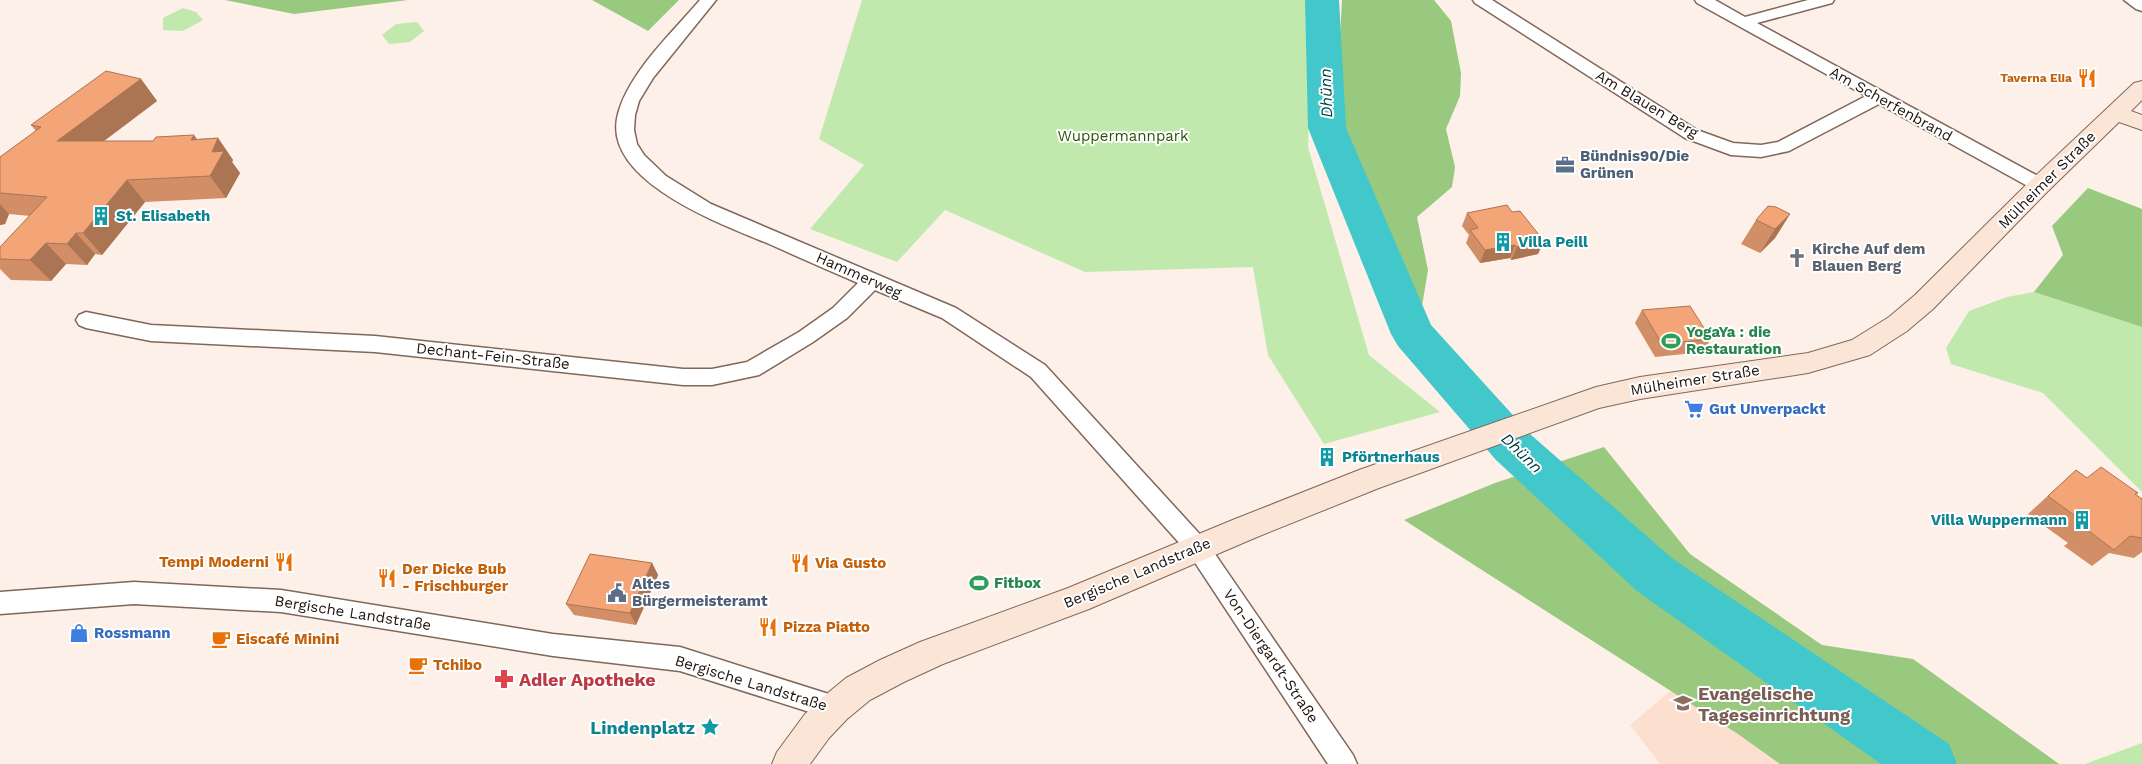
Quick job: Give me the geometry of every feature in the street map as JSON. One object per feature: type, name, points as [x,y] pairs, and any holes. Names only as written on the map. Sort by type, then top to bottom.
[{"type":"main road","name":"Mülheimer Straße","points":[[1369,479],[1596,398],[1640,388],[1808,363],[1861,348],[1898,324],[1924,302],[2040,185],[2117,114],[2142,88]]},
{"type":"main road","points":[[2117,114],[2142,123]]},
{"type":"main road","name":"Bergische Landstraße","points":[[835,708],[858,690],[932,653],[1078,599],[1369,479]]},
{"type":"main road","points":[[789,764],[817,726],[835,708]]},
{"type":"street","name":"Hammerweg","points":[[708,0],[643,77],[629,101],[624,124],[627,142],[637,160],[668,187],[704,209],[949,313],[1038,371],[1198,548]]},
{"type":"street","name":"Am Blauen Berg","points":[[1481,0],[1691,134],[1732,149],[1761,151],[1783,147],[1878,97]]},
{"type":"street","name":"Am Scherfenbrand","points":[[1703,0],[2040,185]]},
{"type":"street","points":[[1743,22],[1826,0]]},
{"type":"street","points":[[2132,0],[2142,6]]},
{"type":"street","name":"Dechant-Fein-Straße","points":[[86,320],[151,333],[375,344],[683,378],[712,377],[752,369],[799,341],[840,313],[872,281]]},
{"type":"street","name":"Von-Diergardt-Straße","points":[[1198,548],[1344,764]]},
{"type":"street","name":"Bergische Landstraße","points":[[0,603],[134,592],[281,601],[553,645],[680,659],[835,708]]},
{"type":"shaded area","name":"Evangelische Tageseinrichtung","points":[[1681,682],[1795,764],[1660,764],[1630,725]]},
{"type":"green space","points":[[225,0],[408,0],[294,14]]},
{"type":"green space","points":[[592,0],[679,0],[648,31]]},
{"type":"green space","name":"Wuppermannpark","points":[[862,0],[1311,0],[1308,147],[1369,355],[1440,412],[1324,444],[1268,355],[1253,267],[1085,272],[945,210],[897,262],[810,229],[864,165],[819,139]]},
{"type":"green space","points":[[1342,0],[1434,0],[1451,21],[1461,73],[1460,96],[1446,129],[1455,167],[1452,187],[1417,217],[1428,270],[1420,318],[1401,318],[1391,282],[1365,229],[1340,157],[1337,95]]},
{"type":"green space","points":[[183,8],[196,12],[203,20],[183,31],[163,30],[163,18]]},
{"type":"green space","points":[[417,22],[424,31],[410,42],[389,44],[382,35],[396,24]]},
{"type":"green space","points":[[2088,188],[2142,209],[2142,327],[2034,292],[2063,255],[2052,226]]},
{"type":"green space","points":[[2034,292],[2142,327],[2142,492],[2043,393],[1951,364],[1946,348],[1969,311],[2007,297]]},
{"type":"green space","points":[[1604,447],[1690,554],[1822,645],[1913,659],[2059,764],[1780,764],[1738,734],[1404,520],[1495,483]]},
{"type":"green space","points":[[2142,743],[2142,764],[2085,764]]},
{"type":"building","points":[[106,71],[141,79],[57,141],[153,141],[156,137],[194,135],[191,140],[218,138],[212,152],[224,151],[210,176],[127,180],[83,233],[76,233],[67,244],[46,243],[30,260],[0,259],[0,247],[47,197],[0,193],[0,157],[41,127],[31,125]]},
{"type":"building","points":[[1507,205],[1512,212],[1520,211],[1544,241],[1517,247],[1515,245],[1485,250],[1470,230],[1478,228],[1467,213]]},
{"type":"building","points":[[1768,206],[1776,207],[1790,214],[1775,229],[1756,220]]},
{"type":"building","points":[[1690,306],[1711,339],[1662,344],[1642,310]]},
{"type":"building","points":[[2101,467],[2138,493],[2135,494],[2142,499],[2142,538],[2130,536],[2114,550],[2086,529],[2089,526],[2048,496],[2076,470],[2087,478]]},
{"type":"building","name":"Altes Bürgermeisteramt","points":[[590,554],[652,563],[630,613],[566,604]]},
{"type":"waterway","name":"Dhünn","points":[[1322,0],[1327,128],[1413,334],[1513,447],[1655,575],[1929,764]]},
{"type":"place","name":"Taverna Elia","points":[[2087,78]]},
{"type":"place","name":"Bündnis90/Die Grünen","points":[[1565,165]]},
{"type":"place","name":"St. Elisabeth","points":[[101,216]]},
{"type":"place","name":"Villa Peill","points":[[1503,242]]},
{"type":"place","name":"Kirche Auf dem Blauen Berg","points":[[1797,258]]},
{"type":"place","name":"YogaYa : die Restauration","points":[[1671,341]]},
{"type":"place","name":"Gut Unverpackt","points":[[1694,409]]},
{"type":"place","name":"Pförtnerhaus","points":[[1327,457]]},
{"type":"place","name":"Villa Wuppermann","points":[[2082,520]]},
{"type":"place","name":"Tempi Moderni","points":[[284,562]]},
{"type":"place","name":"Via Gusto","points":[[800,563]]},
{"type":"place","name":"Der Dicke Bub - Frischburger","points":[[387,578]]},
{"type":"place","name":"Fitbox","points":[[979,583]]},
{"type":"place","name":"Altes Bürgermeisteramt","points":[[617,593]]},
{"type":"place","name":"Pizza Piatto","points":[[768,627]]},
{"type":"place","name":"Rossmann","points":[[79,633]]},
{"type":"place","name":"Eiscafé Minini","points":[[221,639]]},
{"type":"place","name":"Tchibo","points":[[418,665]]},
{"type":"place","name":"Adler Apotheke","points":[[504,679]]},
{"type":"place","name":"Evangelische Tageseinrichtung","points":[[1683,703]]},
{"type":"place","name":"Lindenplatz","points":[[710,727]]}]
